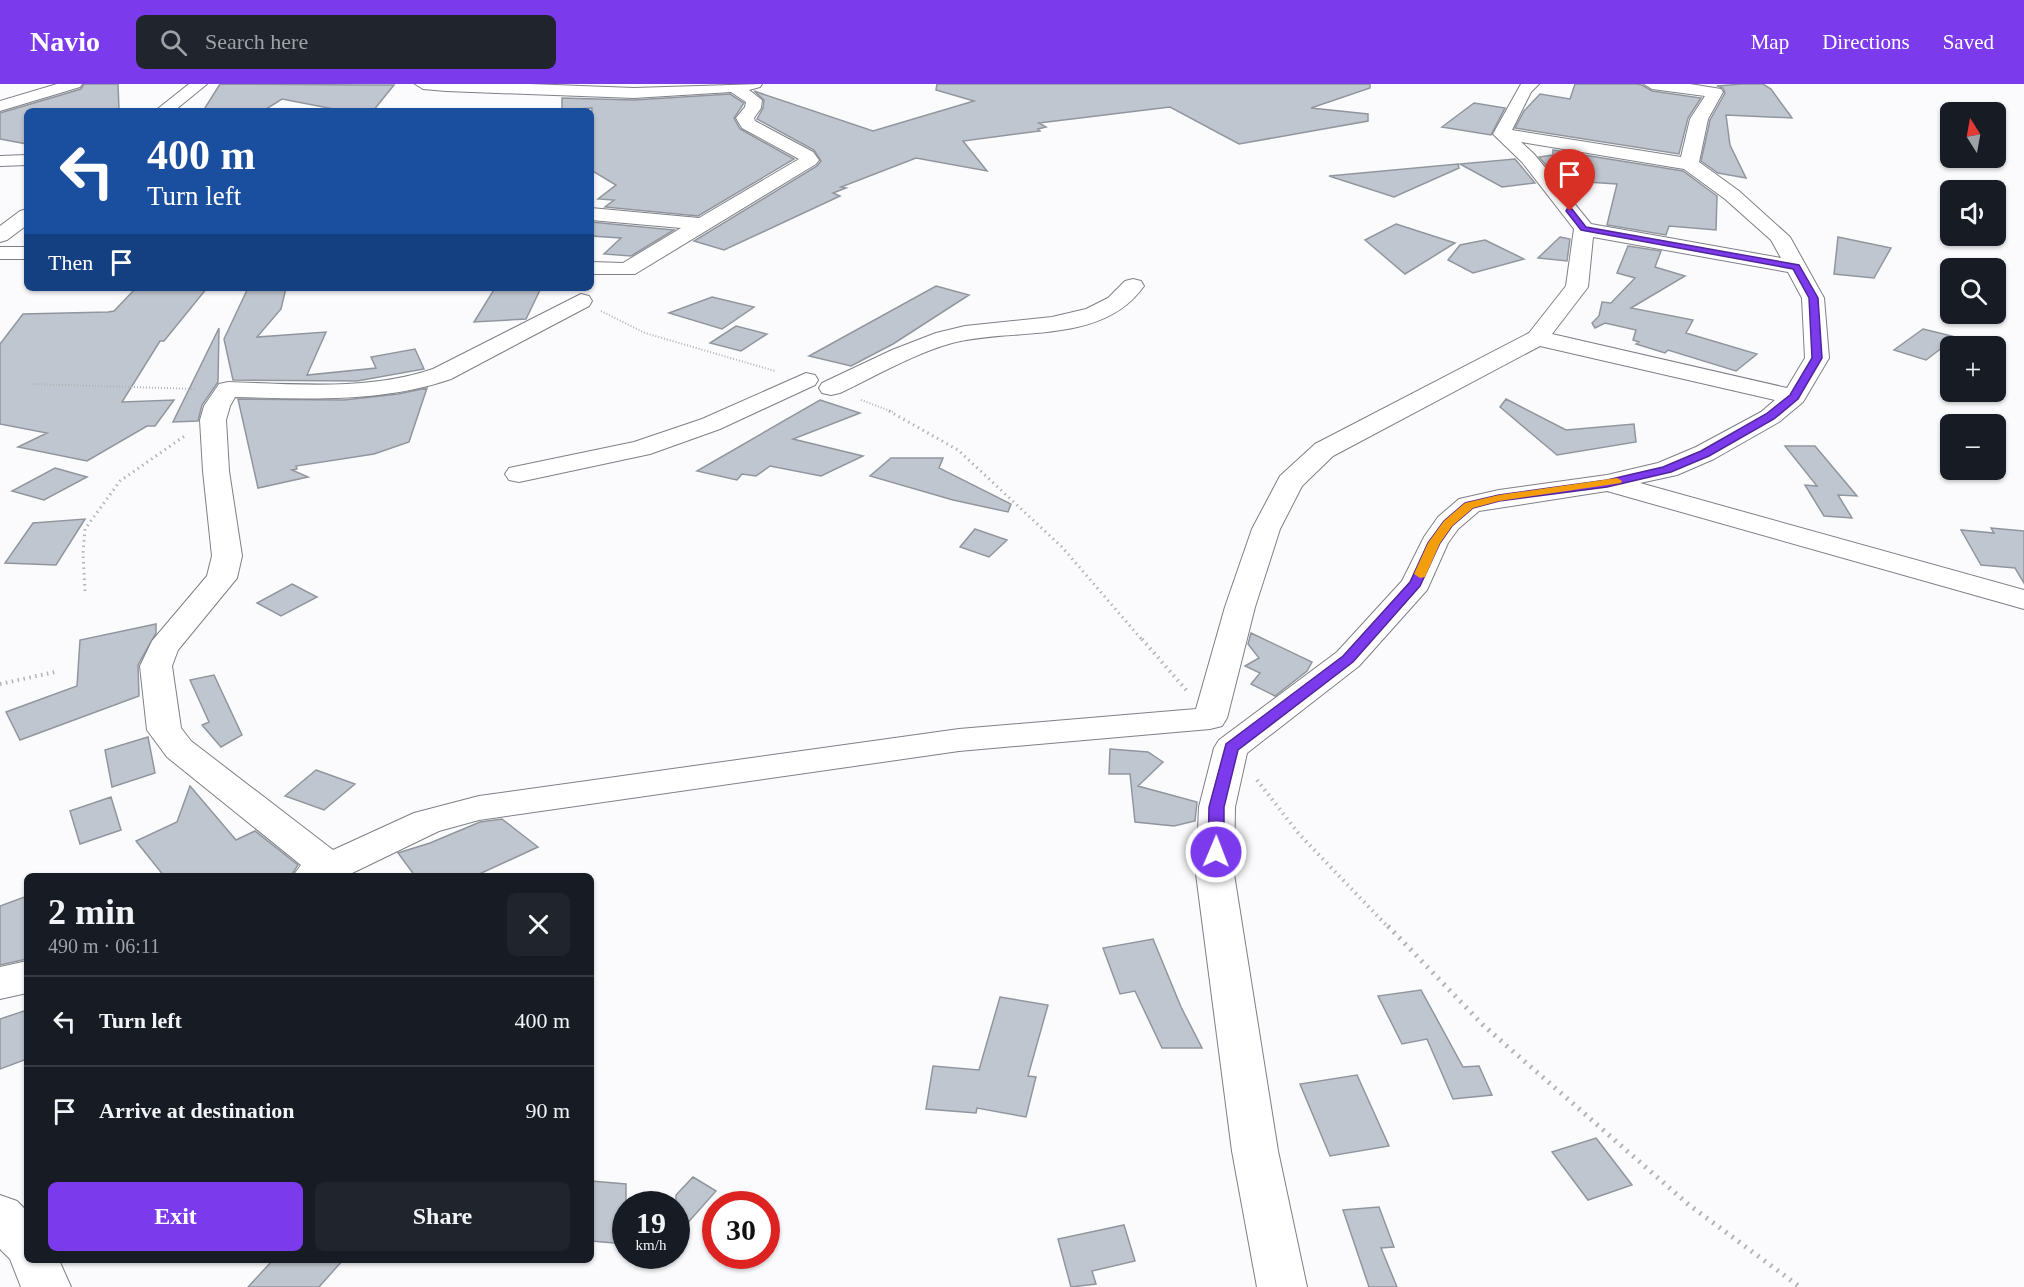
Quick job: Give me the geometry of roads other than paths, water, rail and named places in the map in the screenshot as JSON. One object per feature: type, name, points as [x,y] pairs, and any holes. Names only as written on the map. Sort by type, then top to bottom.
[{"type":"street","points":[[0,106],[74,84]]},
{"type":"street","points":[[167,108],[197,84]]},
{"type":"street","points":[[423,84],[461,88],[526,86],[645,93],[754,84]]},
{"type":"street","points":[[1502,135],[1524,90],[1531,84]]},
{"type":"street","points":[[1652,84],[1713,88],[1699,119],[1689,164]]},
{"type":"street","points":[[594,268],[627,269],[810,160],[807,156],[748,124],[745,118],[753,108],[754,100],[734,87]]},
{"type":"street","points":[[1282,1287],[1255,1151],[1215,874],[1217,807],[1231,748],[1348,659],[1416,584],[1434,543],[1448,524],[1469,505],[1499,498],[1607,483],[1667,469],[1705,453],[1770,417],[1794,397],[1817,358],[1814,298],[1780,237],[1732,195],[1689,164],[1502,135]]},
{"type":"street","points":[[1502,135],[1528,158],[1584,229],[1796,267]]},
{"type":"street","points":[[0,160],[24,160]]},
{"type":"street","points":[[594,214],[700,224]]},
{"type":"street","points":[[0,236],[24,217]]},
{"type":"street","points":[[581,301],[421,383],[222,401],[213,420],[216,471],[227,556],[222,578],[163,648],[156,666],[164,730],[179,749],[321,872],[426,822],[479,808],[959,740],[1176,723],[1210,718],[1240,607],[1266,530],[1290,482],[1324,450],[1537,338],[1577,287],[1584,229]]},
{"type":"street","points":[[0,253],[24,253]]},
{"type":"street","points":[[519,474],[641,448],[945,338],[990,329],[1071,320],[1099,312],[1116,303],[1133,286]]},
{"type":"street","points":[[1537,338],[1794,397]]},
{"type":"street","points":[[1607,483],[2024,600]]},
{"type":"street","points":[[0,983],[24,978]]},
{"type":"street","points":[[0,1216],[24,1241]]},
{"type":"street","points":[[35,1263],[46,1287]]}]
